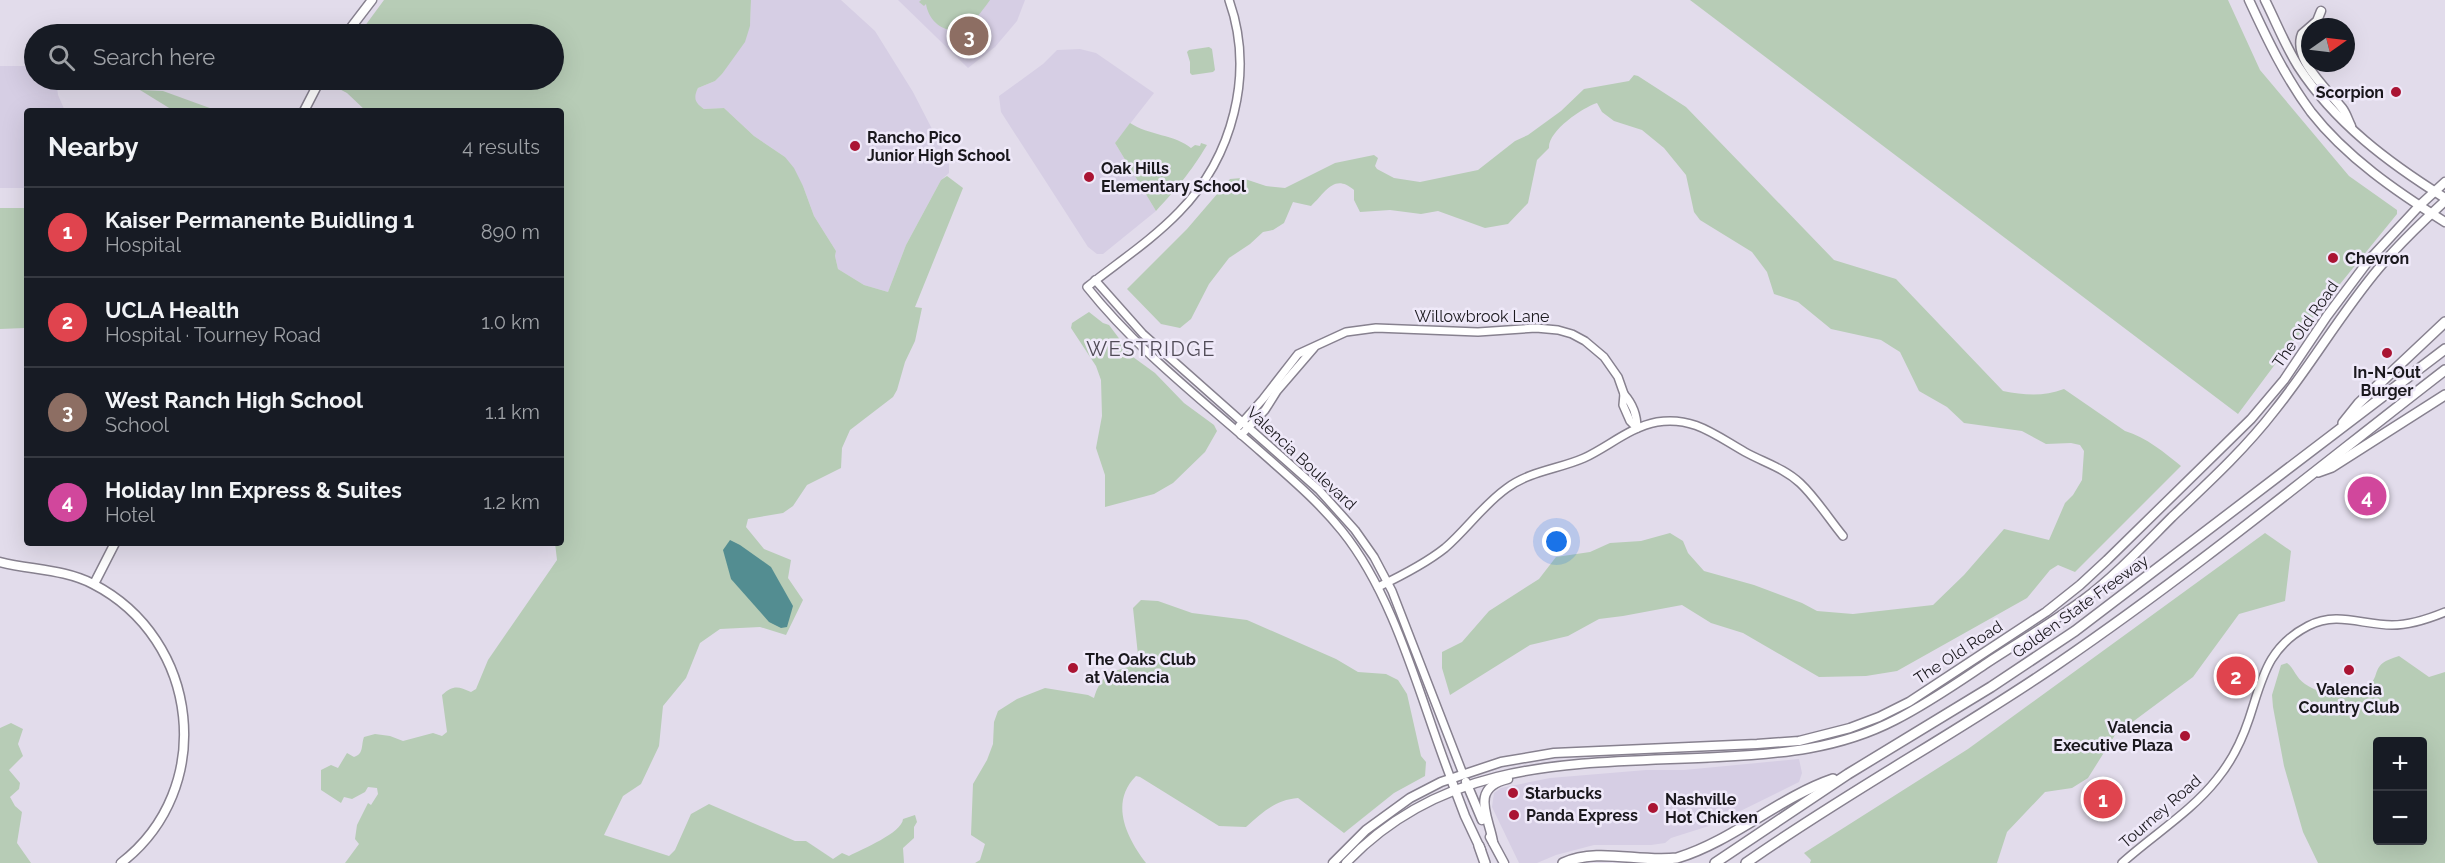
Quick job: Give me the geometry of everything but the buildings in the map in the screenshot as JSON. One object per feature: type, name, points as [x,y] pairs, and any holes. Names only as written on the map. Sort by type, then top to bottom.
[{"type":"highway","points":[[2334,434],[2359,404],[2445,322]]},
{"type":"highway","name":"Golden State Freeway","points":[[1715,863],[1848,774],[1991,687],[2075,631],[2445,349]]},
{"type":"highway","name":"Golden State Freeway","points":[[1746,863],[1834,803],[1971,720],[2066,658],[2114,624],[2445,370]]},
{"type":"highway","points":[[2310,474],[2332,467],[2445,395]]},
{"type":"highway","points":[[1563,863],[1587,857],[1650,862],[1679,857],[1714,841],[1816,785],[1848,774]]},
{"type":"highway","points":[[1479,846],[1487,863]]},
{"type":"main road","points":[[353,24],[372,0]]},
{"type":"main road","points":[[2249,0],[2277,59],[2312,113],[2351,152],[2391,185],[2445,222]]},
{"type":"main road","points":[[2265,0],[2299,68],[2327,104],[2375,150],[2445,199]]},
{"type":"main road","points":[[2321,11],[2317,21],[2302,34],[2300,50],[2313,72],[2344,110],[2352,129]]},
{"type":"main road","points":[[306,108],[315,90]]},
{"type":"main road","name":"The Old Road","points":[[1333,863],[1366,830],[1395,808],[1451,778],[1502,762],[1554,753],[1799,741],[1850,728],[1909,702],[2032,622],[2072,592],[2214,456],[2273,393],[2349,286],[2375,254],[2420,205],[2445,182]]},
{"type":"main road","name":"The Old Road","points":[[1346,863],[1372,838],[1395,821],[1430,801],[1467,785],[1509,773],[1536,769],[1796,752],[1861,735],[1893,722],[1927,702],[2080,602],[2138,550],[2236,455],[2276,410],[2377,270],[2445,199]]},
{"type":"main road","points":[[94,584],[113,546]]},
{"type":"main road","points":[[0,562],[61,572],[94,584],[131,612],[158,644],[177,681],[184,717],[183,753],[173,795],[153,831],[121,863]]},
{"type":"main road","points":[[1493,842],[1491,827],[1484,811],[1486,793],[1497,782],[1536,769]]},
{"type":"main road","name":"Valencia Boulevard","points":[[1463,774],[1504,863]]},
{"type":"main road","name":"Valencia Boulevard","points":[[1451,778],[1479,846]]},
{"type":"street","points":[[1095,280],[1178,213],[1205,179],[1222,149],[1234,112],[1239,74],[1239,47],[1229,0]]},
{"type":"street","name":"Valencia Boulevard","points":[[1451,778],[1378,587],[1355,548],[1323,508],[1156,361],[1116,321],[1087,287],[1095,280],[1124,314],[1158,348],[1337,508],[1365,543],[1388,582],[1429,682],[1463,774]]},
{"type":"street","name":"Willowbrook Lane","points":[[1238,432],[1294,357],[1337,335],[1368,328],[1478,332],[1536,328],[1558,330],[1585,341],[1604,357],[1618,377],[1624,394],[1631,402],[1637,418],[1637,428]]},
{"type":"street","points":[[1378,587],[1445,548],[1491,500],[1510,485],[1581,459],[1637,428],[1654,422],[1674,420],[1708,428],[1798,481],[1843,537]]},
{"type":"street","name":"Tourney Road","points":[[2122,863],[2192,806],[2217,780],[2243,734],[2267,665],[2291,637],[2309,625],[2336,618],[2401,624],[2419,622],[2445,612]]},
{"type":"shaded area","points":[[384,0],[751,0],[750,26],[745,42],[715,81],[698,88],[696,100],[704,109],[724,108],[754,136],[785,157],[794,168],[814,216],[836,251],[838,269],[864,285],[888,292],[906,245],[941,180],[947,176],[963,188],[915,307],[922,308],[915,341],[893,397],[850,430],[842,448],[841,468],[807,485],[793,506],[783,513],[748,519],[746,527],[764,549],[791,560],[788,578],[803,600],[786,635],[760,627],[720,629],[700,643],[686,678],[663,706],[659,746],[641,784],[623,796],[604,835],[669,856],[675,850],[691,814],[709,804],[795,841],[806,841],[833,859],[842,853],[849,856],[880,840],[896,830],[903,819],[915,815],[917,822],[914,827],[914,838],[903,848],[904,863],[345,863],[359,844],[355,839],[357,825],[368,803],[371,805],[378,794],[377,788],[368,787],[365,792],[352,799],[344,797],[341,803],[321,790],[321,770],[331,765],[338,768],[347,753],[354,757],[357,756],[361,751],[364,737],[375,734],[403,741],[433,733],[442,736],[447,732],[442,695],[449,689],[456,688],[471,692],[476,689],[488,660],[557,560],[555,546],[564,546],[564,108],[363,108],[341,90],[564,90],[564,24],[366,24]]},
{"type":"shaded area","name":"Rancho Pico Junior High School","points":[[751,0],[841,0],[875,31],[913,92],[949,162],[949,173],[941,180],[906,245],[888,292],[864,285],[838,269],[836,251],[814,216],[803,186],[785,157],[754,136],[724,108],[704,109],[697,104],[694,96],[698,88],[715,81],[722,74],[750,26]]},
{"type":"shaded area","points":[[898,0],[1025,0],[1017,21],[995,47],[968,68]]},
{"type":"shaded area","points":[[921,0],[990,0],[971,23],[954,30],[941,27],[936,23],[931,18],[926,4],[924,6],[919,2]]},
{"type":"shaded area","points":[[1690,0],[2228,0],[2260,70],[2349,176],[2397,210],[2397,214],[2279,359],[2238,414]]},
{"type":"shaded area","points":[[1209,47],[1212,49],[1215,70],[1192,75],[1187,52]]},
{"type":"shaded area","name":"Oak Hills Elementary School","points":[[1080,49],[1096,53],[1154,93],[1115,143],[1156,211],[1103,254],[1097,254],[1088,247],[1001,112],[999,96],[1043,64],[1057,50]]},
{"type":"shaded area","points":[[0,66],[24,66],[24,90],[57,90],[64,108],[24,108],[24,188],[0,188]]},
{"type":"shaded area","points":[[1634,75],[1686,107],[1834,260],[1896,279],[2003,391],[2033,394],[2064,389],[2125,431],[2155,446],[2181,466],[2075,572],[2058,565],[2050,570],[2027,598],[1897,671],[1866,676],[1819,677],[1743,633],[1711,623],[1682,605],[1599,619],[1568,636],[1530,645],[1450,695],[1442,668],[1442,652],[1462,642],[1489,611],[1539,579],[1556,557],[1590,552],[1610,543],[1641,541],[1670,533],[1683,541],[1688,553],[1704,571],[1754,585],[1817,611],[1853,614],[1933,605],[1964,575],[2004,529],[2049,540],[2065,503],[2082,480],[2084,451],[2080,445],[2046,444],[2022,431],[1964,423],[1947,407],[1919,391],[1900,352],[1881,340],[1831,329],[1798,302],[1774,294],[1767,272],[1752,252],[1700,220],[1694,212],[1686,175],[1664,148],[1642,130],[1614,121],[1602,112],[1597,103],[1575,115],[1554,134],[1549,148],[1537,160],[1528,203],[1508,224],[1485,228],[1438,211],[1421,214],[1390,210],[1360,212],[1354,200],[1354,190],[1341,183],[1331,186],[1311,206],[1293,202],[1284,223],[1273,230],[1263,232],[1229,258],[1209,284],[1191,319],[1180,328],[1161,324],[1127,289],[1187,229],[1230,179],[1242,178],[1266,186],[1285,188],[1335,163],[1374,155],[1378,158],[1375,166],[1377,169],[1394,178],[1420,182],[1478,170],[1515,141],[1528,135],[1561,111],[1584,89],[1629,81]]},
{"type":"shaded area","points":[[140,90],[163,91],[210,108],[169,108]]},
{"type":"shaded area","points":[[1130,123],[1178,140],[1191,148],[1195,145],[1200,146],[1201,143],[1207,145],[1183,180],[1156,211],[1115,143]]},
{"type":"shaded area","points":[[0,208],[24,208],[24,328],[0,329]]},
{"type":"shaded area","points":[[1089,312],[1109,325],[1133,357],[1155,373],[1184,403],[1214,425],[1217,431],[1205,452],[1173,483],[1154,494],[1105,507],[1105,475],[1096,448],[1102,416],[1101,380],[1096,366],[1071,328],[1072,323]]},
{"type":"shaded area","points":[[2265,533],[2291,551],[2285,601],[2239,614],[2193,677],[2115,735],[2088,778],[2072,788],[2045,792],[2007,832],[1997,863],[1810,863],[1811,860],[1804,853],[1968,749]]},
{"type":"shaded area","points":[[730,540],[771,567],[793,606],[787,627],[781,628],[769,622],[731,579],[723,550]]},
{"type":"shaded area","name":"The Oaks Club at Valencia","points":[[1141,600],[1158,601],[1192,613],[1247,620],[1336,659],[1358,672],[1386,674],[1398,680],[1407,694],[1421,756],[1426,762],[1425,776],[1394,793],[1344,833],[1298,798],[1276,804],[1246,827],[1219,826],[1136,776],[1128,786],[1122,809],[1127,832],[1146,863],[975,863],[980,860],[985,844],[971,835],[973,784],[993,744],[994,722],[998,711],[1017,699],[1045,688],[1094,698],[1099,685],[1106,676],[1129,667],[1138,655],[1133,608]]},
{"type":"shaded area","name":"Valencia Country Club","points":[[2399,656],[2429,677],[2445,672],[2445,863],[2318,863],[2303,832],[2284,766],[2272,695],[2281,665],[2287,663],[2302,682],[2312,688],[2328,694],[2344,696],[2353,695],[2367,688],[2383,663]]},
{"type":"shaded area","points":[[11,723],[23,729],[18,744],[23,756],[9,770],[20,783],[19,789],[10,797],[22,812],[17,843],[31,863],[0,863],[0,728]]},
{"type":"shaded area","points":[[1799,759],[1802,773],[1799,782],[1712,825],[1671,838],[1665,843],[1594,845],[1556,855],[1537,863],[1519,863],[1492,807],[1494,793],[1501,788],[1550,778],[1646,770],[1684,770]]},
{"type":"place","name":"West Ranch High School","points":[[969,36]]},
{"type":"place","name":"Scorpion","points":[[2396,92]]},
{"type":"place","name":"Rancho Pico Junior High School","points":[[855,146]]},
{"type":"place","name":"Oak Hills Elementary School","points":[[1089,177]]},
{"type":"place","name":"Chevron","points":[[2333,258]]},
{"type":"place","name":"In-N-Out Burger","points":[[2387,353]]},
{"type":"place","name":"Holiday Inn Express & Suites","points":[[2367,496]]},
{"type":"place","name":"The Oaks Club at Valencia","points":[[1073,668]]},
{"type":"place","name":"Valencia Country Club","points":[[2349,670]]},
{"type":"place","name":"UCLA Health","points":[[2236,676]]},
{"type":"place","name":"Valencia Executive Plaza","points":[[2185,736]]},
{"type":"place","name":"Starbucks","points":[[1513,793]]},
{"type":"place","name":"Kaiser Permanente Buidling 1","points":[[2103,799]]},
{"type":"place","name":"Nashville Hot Chicken","points":[[1653,808]]},
{"type":"place","name":"Panda Express","points":[[1514,815]]},
{"type":"district","name":"WESTRIDGE","points":[[1151,349]]}]
